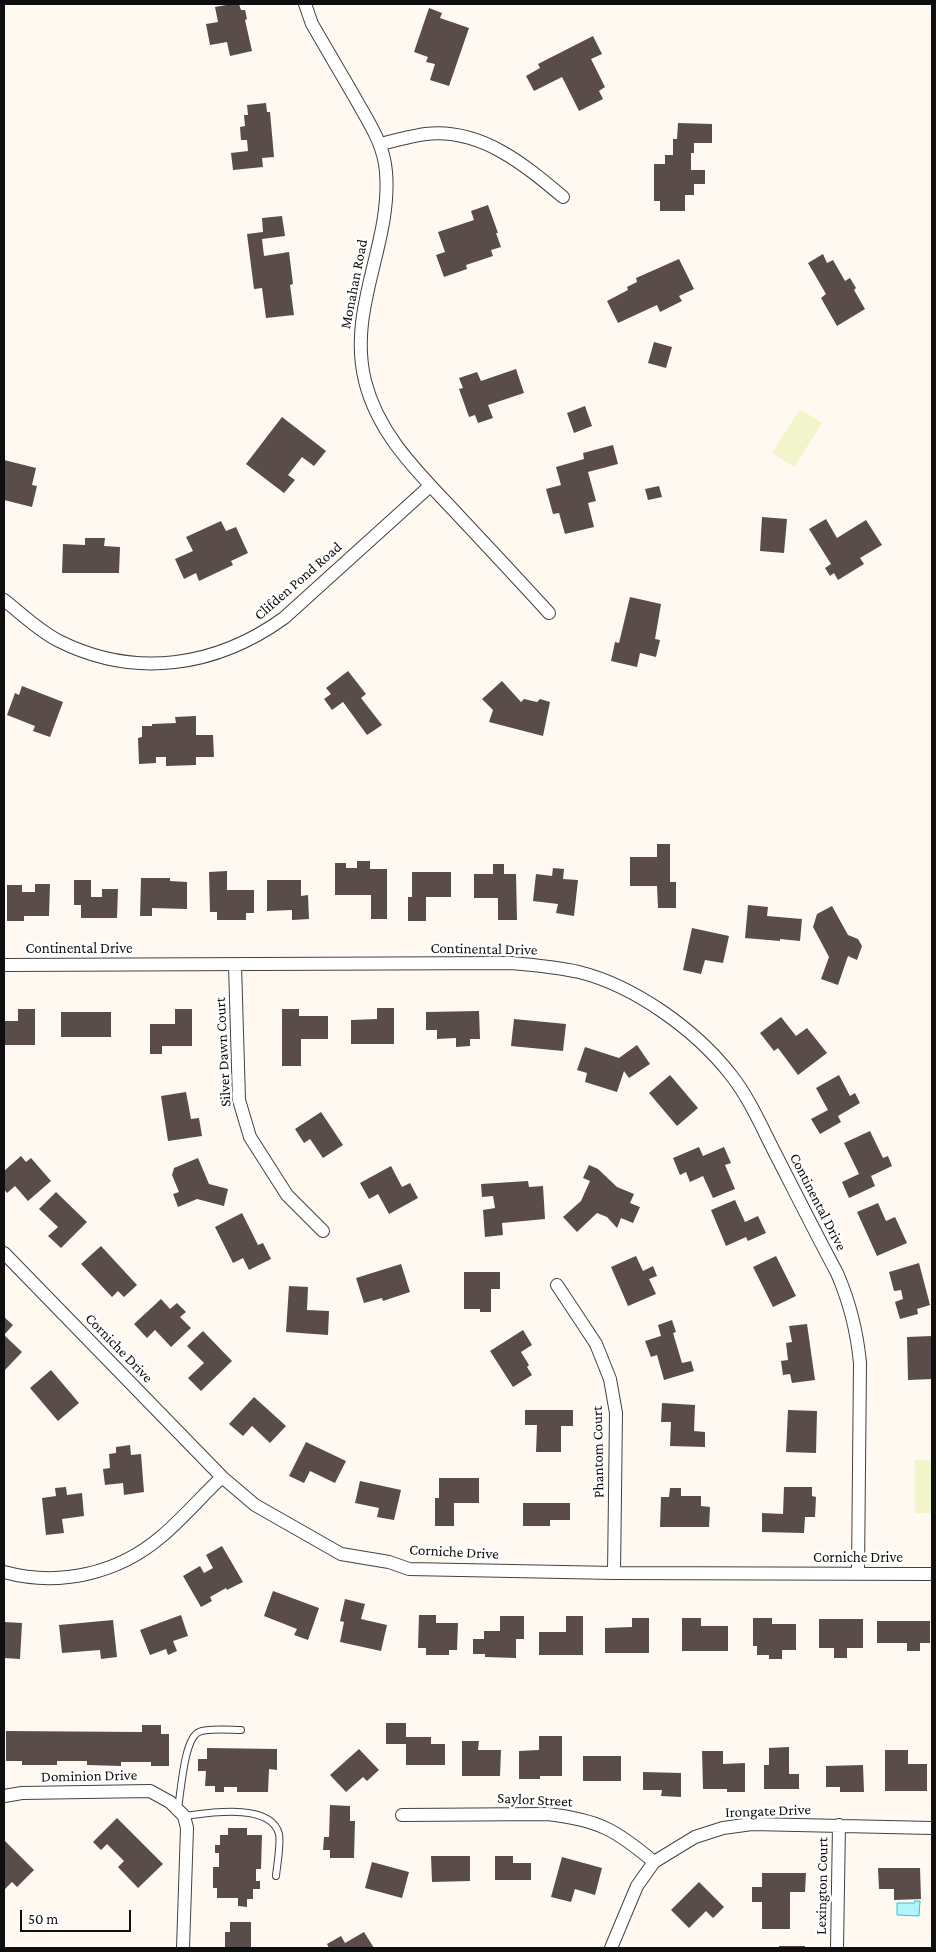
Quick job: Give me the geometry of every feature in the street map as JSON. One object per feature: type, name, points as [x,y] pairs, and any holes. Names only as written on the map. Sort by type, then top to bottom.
[{"type":"street","name":"Monahan Road","points":[[305,4],[312,24],[381,144],[386,172],[383,221],[363,310],[359,342],[360,360],[365,382],[375,410],[387,434],[430,486],[549,613]]},
{"type":"street","points":[[381,144],[428,134],[452,135],[476,140],[508,155],[529,168],[564,197]]},
{"type":"street","name":"Clifden Pond Road","points":[[4,600],[58,640],[104,658],[137,663],[167,664],[218,653],[262,634],[284,618],[430,486]]},
{"type":"street","name":"Continental Drive","points":[[4,964],[511,963],[538,965],[580,973],[618,986],[650,1003],[677,1022],[706,1047],[731,1075],[751,1105],[848,1300],[857,1333],[860,1363],[858,1574]]},
{"type":"street","name":"Silver Dawn Court","points":[[236,965],[239,1100],[250,1137],[287,1195],[323,1231]]},
{"type":"street","name":"Corniche Drive","points":[[4,1253],[222,1477],[254,1505],[341,1554],[389,1562],[409,1569],[614,1573],[932,1574]]},
{"type":"street","name":"Phantom Court","points":[[557,1285],[596,1344],[610,1379],[616,1413],[614,1573]]},
{"type":"street","points":[[4,1572],[36,1578],[59,1578],[83,1576],[107,1569],[134,1556],[161,1536],[222,1477]]},
{"type":"street","name":"Dominion Drive","points":[[4,1796],[22,1793],[150,1792],[170,1802],[180,1813]]},
{"type":"street","points":[[180,1813],[187,1828],[184,1948]]},
{"type":"street","name":"Saylor Street","points":[[402,1815],[548,1814],[569,1816],[588,1820],[609,1828],[654,1862]]},
{"type":"street","name":"Irongate Drive","points":[[611,1948],[637,1886],[654,1862],[695,1837],[723,1828],[752,1824],[932,1828]]},
{"type":"street","name":"Lexington Court","points":[[837,1948],[839,1825]]},
{"type":"lane","points":[[241,1730],[200,1731],[193,1736],[186,1750],[180,1813],[241,1812],[263,1815],[274,1823],[279,1835],[276,1876]]},
{"type":"green space","points":[[800,409],[822,423],[794,467],[772,453]]},
{"type":"green space","points":[[915,1460],[932,1460],[932,1513],[915,1513]]},
{"type":"water","points":[[915,1901],[920,1901],[919,1916],[897,1915],[897,1903],[914,1903]]},
{"type":"building","points":[[239,4],[241,10],[245,10],[247,19],[245,20],[252,51],[230,56],[227,42],[210,45],[206,24],[218,22],[215,7]]},
{"type":"building","points":[[429,8],[442,13],[440,18],[469,28],[449,86],[430,80],[435,64],[426,62],[428,57],[414,52]]},
{"type":"building","points":[[593,36],[602,54],[591,59],[605,87],[599,91],[603,99],[579,111],[562,77],[534,91],[526,76],[540,68],[538,64]]},
{"type":"building","points":[[266,103],[267,112],[270,112],[274,157],[262,158],[263,167],[233,170],[231,153],[248,151],[247,140],[241,140],[240,127],[245,126],[244,115],[248,115],[247,105]]},
{"type":"building","points":[[678,123],[712,124],[712,143],[694,143],[694,153],[691,153],[691,170],[705,170],[705,184],[694,184],[694,195],[685,195],[685,211],[660,211],[660,201],[654,201],[654,164],[665,164],[665,155],[673,155],[673,139],[677,139]]},
{"type":"building","points":[[488,205],[501,247],[491,250],[493,256],[466,265],[467,269],[444,277],[436,255],[445,252],[438,232],[474,220],[471,211]]},
{"type":"building","points":[[282,216],[285,236],[262,239],[264,256],[289,252],[293,284],[290,285],[294,315],[266,318],[262,288],[254,289],[247,234],[263,232],[262,218]]},
{"type":"building","points":[[823,254],[827,263],[833,260],[845,281],[850,278],[856,288],[854,290],[865,309],[837,326],[821,298],[826,294],[808,263]]},
{"type":"building","points":[[679,259],[694,289],[679,296],[682,301],[660,312],[657,305],[618,323],[607,301],[628,290],[627,287],[637,282],[636,278]]},
{"type":"building","points":[[654,342],[672,347],[666,368],[648,363]]},
{"type":"building","points":[[516,369],[524,393],[488,405],[493,418],[478,423],[475,415],[469,417],[459,389],[463,388],[459,378],[477,372],[481,381]]},
{"type":"building","points":[[585,406],[592,426],[574,433],[567,413]]},
{"type":"building","points":[[282,417],[326,451],[314,466],[302,457],[288,475],[295,480],[284,493],[246,464]]},
{"type":"building","points":[[613,445],[618,464],[588,472],[596,501],[588,503],[594,527],[565,534],[559,513],[553,514],[546,489],[561,485],[556,467],[584,459],[583,453]]},
{"type":"building","points":[[4,460],[36,468],[32,485],[37,486],[32,507],[4,500]]},
{"type":"building","points":[[659,486],[662,497],[648,500],[645,489]]},
{"type":"building","points":[[762,517],[787,519],[784,553],[760,551]]},
{"type":"building","points":[[826,519],[837,538],[866,520],[882,545],[860,558],[864,564],[838,580],[834,573],[830,576],[825,568],[831,564],[809,529]]},
{"type":"building","points":[[221,521],[226,531],[236,527],[248,553],[231,561],[233,565],[199,581],[196,573],[184,579],[175,559],[193,551],[186,537]]},
{"type":"building","points":[[85,538],[105,538],[104,546],[120,547],[119,573],[62,573],[63,544],[85,545]]},
{"type":"building","points":[[630,597],[661,604],[655,639],[660,640],[656,657],[640,653],[637,667],[611,661],[615,642],[619,643]]},
{"type":"building","points":[[348,671],[366,694],[361,698],[382,725],[367,735],[343,702],[332,710],[324,699],[331,694],[326,688]]},
{"type":"building","points":[[502,681],[521,702],[524,699],[537,702],[540,699],[550,702],[543,736],[489,722],[493,710],[482,699]]},
{"type":"building","points":[[22,686],[63,702],[50,737],[33,731],[35,726],[7,715],[15,693],[19,695]]},
{"type":"building","points":[[196,716],[196,735],[213,735],[214,757],[196,757],[196,765],[166,766],[166,757],[156,757],[156,763],[139,764],[138,738],[142,737],[142,726],[176,723],[175,717]]},
{"type":"building","points":[[657,844],[670,844],[670,882],[676,882],[676,908],[658,908],[657,886],[630,886],[630,857],[657,857]]},
{"type":"building","points":[[357,861],[370,861],[370,869],[387,869],[387,919],[371,919],[371,895],[335,895],[335,863],[346,863],[346,868],[357,868]]},
{"type":"building","points":[[493,864],[504,864],[504,874],[516,874],[517,920],[498,920],[498,898],[474,898],[474,874],[493,874]]},
{"type":"building","points":[[553,868],[564,869],[563,879],[578,880],[574,916],[556,913],[558,904],[533,901],[536,874],[552,876]]},
{"type":"building","points":[[227,871],[227,890],[254,890],[254,913],[246,913],[246,920],[217,920],[217,912],[210,912],[209,872]]},
{"type":"building","points":[[412,872],[451,872],[451,897],[426,897],[426,921],[408,921],[408,897],[412,897]]},
{"type":"building","points":[[141,878],[170,878],[170,881],[187,882],[187,909],[152,908],[152,916],[140,916]]},
{"type":"building","points":[[74,880],[91,880],[91,897],[102,897],[102,889],[118,889],[117,918],[81,918],[81,905],[74,905]]},
{"type":"building","points":[[267,880],[301,880],[301,896],[308,895],[309,919],[292,920],[292,910],[267,911]]},
{"type":"building","points":[[35,884],[50,884],[49,916],[24,916],[24,921],[7,921],[7,885],[22,885],[22,892],[35,892]]},
{"type":"building","points":[[748,905],[768,907],[767,916],[802,919],[800,941],[745,938]]},
{"type":"building","points":[[832,906],[848,935],[858,939],[862,946],[857,960],[848,956],[838,985],[821,979],[829,957],[813,927],[817,914]]},
{"type":"building","points":[[692,928],[729,936],[723,963],[705,960],[701,974],[683,970]]},
{"type":"building","points":[[377,1008],[394,1008],[394,1044],[351,1044],[351,1020],[377,1019]]},
{"type":"building","points":[[18,1009],[35,1009],[35,1045],[4,1045],[4,1021],[18,1021]]},
{"type":"building","points":[[175,1009],[192,1009],[192,1046],[162,1046],[162,1054],[150,1054],[150,1024],[175,1024]]},
{"type":"building","points":[[282,1009],[299,1009],[299,1016],[328,1016],[328,1039],[301,1039],[301,1066],[282,1066]]},
{"type":"building","points":[[479,1011],[480,1039],[470,1039],[470,1046],[456,1047],[456,1038],[437,1039],[437,1030],[426,1030],[426,1012]]},
{"type":"building","points":[[61,1012],[111,1012],[111,1037],[61,1037]]},
{"type":"building","points":[[781,1017],[796,1036],[807,1028],[827,1053],[798,1075],[778,1048],[774,1051],[760,1033]]},
{"type":"building","points":[[514,1019],[566,1024],[563,1051],[511,1046]]},
{"type":"building","points":[[637,1045],[650,1064],[629,1078],[624,1071],[617,1092],[585,1082],[587,1073],[577,1070],[585,1047],[619,1058]]},
{"type":"building","points":[[670,1075],[698,1108],[677,1126],[649,1093]]},
{"type":"building","points":[[839,1075],[850,1096],[855,1093],[860,1103],[838,1116],[841,1122],[820,1134],[811,1119],[828,1110],[816,1088]]},
{"type":"building","points":[[186,1092],[191,1119],[199,1118],[202,1136],[168,1141],[161,1096]]},
{"type":"building","points":[[321,1112],[343,1145],[323,1158],[310,1139],[304,1143],[295,1129]]},
{"type":"building","points":[[870,1131],[883,1158],[888,1156],[892,1166],[871,1176],[875,1186],[849,1198],[842,1182],[859,1174],[844,1143]]},
{"type":"building","points":[[699,1147],[703,1156],[724,1147],[731,1163],[725,1165],[735,1189],[713,1198],[703,1176],[690,1182],[686,1172],[680,1175],[673,1158]]},
{"type":"building","points":[[21,1156],[26,1162],[31,1158],[51,1181],[28,1201],[15,1186],[7,1193],[4,1189],[4,1171]]},
{"type":"building","points":[[198,1158],[209,1184],[228,1189],[224,1206],[197,1199],[178,1207],[173,1194],[179,1192],[172,1175],[174,1168]]},
{"type":"building","points":[[589,1165],[598,1169],[617,1187],[634,1194],[630,1203],[640,1207],[633,1223],[621,1218],[617,1228],[607,1217],[597,1213],[577,1232],[563,1217],[581,1201],[590,1181],[583,1178]]},
{"type":"building","points":[[391,1166],[402,1187],[410,1183],[418,1198],[389,1214],[378,1194],[369,1199],[360,1183]]},
{"type":"building","points":[[528,1181],[529,1187],[543,1186],[545,1219],[502,1223],[503,1235],[485,1237],[483,1210],[495,1208],[493,1196],[482,1197],[481,1184]]},
{"type":"building","points":[[56,1192],[87,1222],[61,1248],[48,1236],[58,1227],[39,1209]]},
{"type":"building","points":[[735,1200],[745,1222],[758,1216],[766,1233],[748,1241],[746,1237],[726,1246],[711,1210]]},
{"type":"building","points":[[878,1203],[886,1221],[895,1217],[907,1243],[877,1256],[857,1212]]},
{"type":"building","points":[[242,1213],[258,1245],[263,1243],[271,1259],[249,1270],[243,1258],[233,1263],[215,1227]]},
{"type":"building","points":[[101,1246],[137,1285],[124,1297],[118,1291],[112,1297],[81,1264]]},
{"type":"building","points":[[636,1256],[643,1271],[653,1266],[657,1276],[649,1279],[656,1294],[628,1306],[611,1267]]},
{"type":"building","points":[[776,1256],[796,1296],[773,1307],[753,1267]]},
{"type":"building","points":[[919,1263],[930,1305],[917,1309],[918,1314],[900,1319],[895,1302],[903,1299],[901,1290],[894,1291],[889,1272]]},
{"type":"building","points":[[401,1264],[410,1292],[383,1301],[382,1298],[364,1303],[356,1278]]},
{"type":"building","points":[[464,1272],[500,1272],[500,1289],[491,1289],[491,1312],[480,1312],[480,1309],[464,1309]]},
{"type":"building","points":[[289,1286],[308,1287],[307,1310],[329,1311],[328,1335],[286,1332]]},
{"type":"building","points":[[161,1299],[170,1309],[177,1303],[186,1312],[180,1317],[191,1328],[171,1347],[155,1330],[147,1338],[134,1324]]},
{"type":"building","points":[[4,1317],[13,1325],[4,1335]]},
{"type":"building","points":[[672,1320],[676,1332],[673,1333],[682,1363],[691,1361],[694,1371],[664,1380],[657,1355],[651,1357],[645,1341],[661,1336],[658,1325]]},
{"type":"building","points":[[807,1324],[815,1380],[792,1383],[790,1374],[783,1375],[781,1361],[788,1360],[786,1343],[792,1342],[789,1326]]},
{"type":"building","points":[[523,1330],[532,1345],[521,1352],[529,1365],[527,1367],[532,1375],[513,1387],[490,1351]]},
{"type":"building","points":[[203,1331],[232,1361],[201,1391],[188,1378],[204,1363],[187,1346]]},
{"type":"building","points":[[4,1335],[22,1352],[4,1371]]},
{"type":"building","points":[[932,1336],[932,1379],[908,1380],[907,1337]]},
{"type":"building","points":[[51,1370],[79,1403],[58,1421],[30,1388]]},
{"type":"building","points":[[254,1397],[286,1426],[270,1443],[252,1426],[243,1436],[229,1424]]},
{"type":"building","points":[[662,1403],[695,1405],[694,1431],[705,1432],[705,1447],[670,1446],[671,1422],[661,1422]]},
{"type":"building","points":[[525,1410],[573,1410],[573,1426],[561,1426],[561,1452],[536,1452],[537,1425],[525,1425]]},
{"type":"building","points":[[788,1410],[817,1411],[816,1453],[786,1452]]},
{"type":"building","points":[[306,1442],[346,1461],[335,1483],[310,1471],[304,1483],[289,1476]]},
{"type":"building","points":[[130,1445],[131,1455],[141,1454],[144,1492],[124,1495],[123,1483],[105,1485],[103,1469],[110,1468],[109,1454],[116,1453],[116,1447]]},
{"type":"building","points":[[439,1478],[479,1478],[479,1503],[454,1503],[454,1526],[435,1526],[435,1498],[439,1498]]},
{"type":"building","points":[[360,1481],[401,1490],[394,1520],[377,1517],[379,1508],[355,1503]]},
{"type":"building","points":[[66,1487],[67,1495],[82,1493],[84,1516],[62,1519],[64,1533],[46,1535],[42,1498],[56,1496],[55,1488]]},
{"type":"building","points":[[784,1487],[812,1487],[812,1496],[816,1497],[815,1517],[805,1517],[804,1533],[762,1532],[762,1513],[783,1514]]},
{"type":"building","points":[[670,1488],[681,1488],[681,1496],[701,1496],[701,1506],[710,1507],[709,1527],[660,1527],[661,1497],[669,1497]]},
{"type":"building","points":[[523,1503],[570,1503],[570,1520],[550,1520],[550,1526],[523,1526]]},
{"type":"building","points":[[222,1546],[243,1582],[227,1590],[226,1588],[210,1597],[212,1601],[201,1607],[183,1576],[200,1566],[204,1573],[213,1568],[206,1555]]},
{"type":"building","points":[[273,1591],[319,1608],[308,1640],[294,1635],[297,1629],[264,1616]]},
{"type":"building","points":[[345,1599],[365,1604],[361,1619],[387,1625],[381,1651],[340,1642],[344,1622],[340,1621]]},
{"type":"building","points":[[181,1615],[188,1636],[173,1641],[177,1651],[168,1655],[166,1649],[150,1655],[140,1630]]},
{"type":"building","points":[[419,1615],[436,1615],[436,1623],[458,1623],[457,1650],[449,1650],[449,1655],[426,1655],[426,1648],[418,1648]]},
{"type":"building","points":[[500,1616],[524,1616],[524,1639],[516,1639],[516,1658],[485,1657],[485,1654],[473,1654],[473,1639],[484,1639],[484,1631],[500,1631]]},
{"type":"building","points":[[566,1616],[583,1616],[583,1655],[539,1655],[539,1632],[566,1632]]},
{"type":"building","points":[[632,1618],[649,1618],[649,1653],[605,1653],[605,1628],[632,1627]]},
{"type":"building","points":[[682,1618],[701,1618],[701,1626],[728,1626],[728,1651],[682,1651]]},
{"type":"building","points":[[753,1618],[772,1618],[772,1624],[796,1624],[796,1650],[782,1650],[782,1659],[769,1659],[769,1655],[757,1655],[757,1646],[753,1646]]},
{"type":"building","points":[[819,1619],[863,1619],[863,1648],[847,1648],[847,1658],[834,1658],[834,1648],[819,1648]]},
{"type":"building","points":[[113,1620],[117,1657],[101,1659],[100,1650],[62,1653],[59,1625]]},
{"type":"building","points":[[877,1621],[930,1621],[930,1643],[920,1643],[920,1651],[907,1651],[907,1643],[877,1643]]},
{"type":"building","points":[[4,1622],[22,1623],[20,1659],[4,1658]]},
{"type":"building","points":[[386,1723],[406,1723],[406,1737],[431,1737],[431,1744],[445,1744],[445,1765],[406,1765],[406,1744],[386,1744]]},
{"type":"building","points":[[142,1725],[161,1725],[161,1734],[169,1734],[169,1766],[151,1766],[151,1762],[121,1762],[121,1766],[87,1765],[87,1761],[57,1761],[57,1765],[22,1765],[22,1761],[6,1761],[6,1731],[142,1732]]},
{"type":"building","points":[[539,1736],[562,1736],[562,1776],[540,1776],[540,1779],[519,1779],[519,1751],[539,1750]]},
{"type":"building","points":[[462,1741],[479,1741],[478,1750],[501,1750],[500,1776],[462,1776]]},
{"type":"building","points":[[789,1747],[789,1774],[799,1774],[799,1789],[764,1789],[764,1765],[769,1765],[769,1748]]},
{"type":"building","points":[[207,1748],[277,1749],[277,1770],[269,1769],[268,1792],[237,1792],[237,1787],[224,1787],[224,1792],[215,1792],[215,1786],[205,1786],[206,1771],[198,1771],[198,1759],[207,1759]]},
{"type":"building","points":[[359,1749],[379,1770],[367,1781],[363,1777],[346,1792],[330,1775]]},
{"type":"building","points":[[885,1750],[908,1750],[908,1764],[927,1764],[927,1791],[885,1791]]},
{"type":"building","points":[[702,1751],[723,1751],[723,1764],[745,1763],[745,1792],[727,1792],[727,1789],[703,1789]]},
{"type":"building","points":[[583,1756],[621,1756],[621,1781],[583,1781]]},
{"type":"building","points":[[863,1765],[864,1792],[840,1792],[840,1787],[826,1787],[826,1766]]},
{"type":"building","points":[[643,1772],[681,1773],[681,1797],[661,1796],[662,1790],[643,1790]]},
{"type":"building","points":[[330,1805],[350,1806],[350,1821],[355,1821],[354,1858],[330,1858],[330,1850],[323,1850],[324,1837],[329,1837]]},
{"type":"building","points":[[117,1818],[163,1864],[138,1888],[118,1867],[124,1861],[107,1844],[101,1850],[93,1842]]},
{"type":"building","points":[[228,1828],[247,1828],[247,1835],[262,1835],[261,1869],[256,1869],[256,1881],[260,1881],[260,1889],[253,1889],[253,1899],[247,1899],[247,1907],[238,1906],[238,1898],[217,1898],[217,1888],[213,1888],[213,1867],[219,1867],[219,1853],[215,1853],[215,1845],[220,1845],[220,1835],[228,1835]]},
{"type":"building","points":[[4,1840],[34,1870],[17,1887],[12,1882],[4,1890]]},
{"type":"building","points":[[431,1856],[470,1856],[470,1881],[432,1882]]},
{"type":"building","points":[[495,1856],[513,1856],[513,1863],[531,1863],[531,1880],[495,1880]]},
{"type":"building","points":[[562,1857],[602,1868],[595,1895],[575,1889],[571,1902],[551,1897]]},
{"type":"building","points":[[372,1862],[409,1872],[402,1898],[365,1888]]},
{"type":"building","points":[[878,1868],[920,1868],[921,1899],[894,1900],[894,1889],[879,1889]]},
{"type":"building","points":[[762,1873],[806,1873],[805,1892],[790,1892],[790,1929],[762,1929],[762,1902],[752,1902],[752,1887],[762,1887]]},
{"type":"building","points":[[699,1882],[724,1907],[713,1918],[706,1911],[689,1928],[671,1910]]},
{"type":"building","points":[[230,1922],[251,1922],[251,1948],[225,1948],[225,1932],[230,1932]]},
{"type":"building","points":[[364,1932],[374,1948],[329,1948],[327,1944],[341,1936],[345,1943]]},
{"type":"building","points":[[779,1946],[805,1946],[805,1948],[779,1948]]}]
